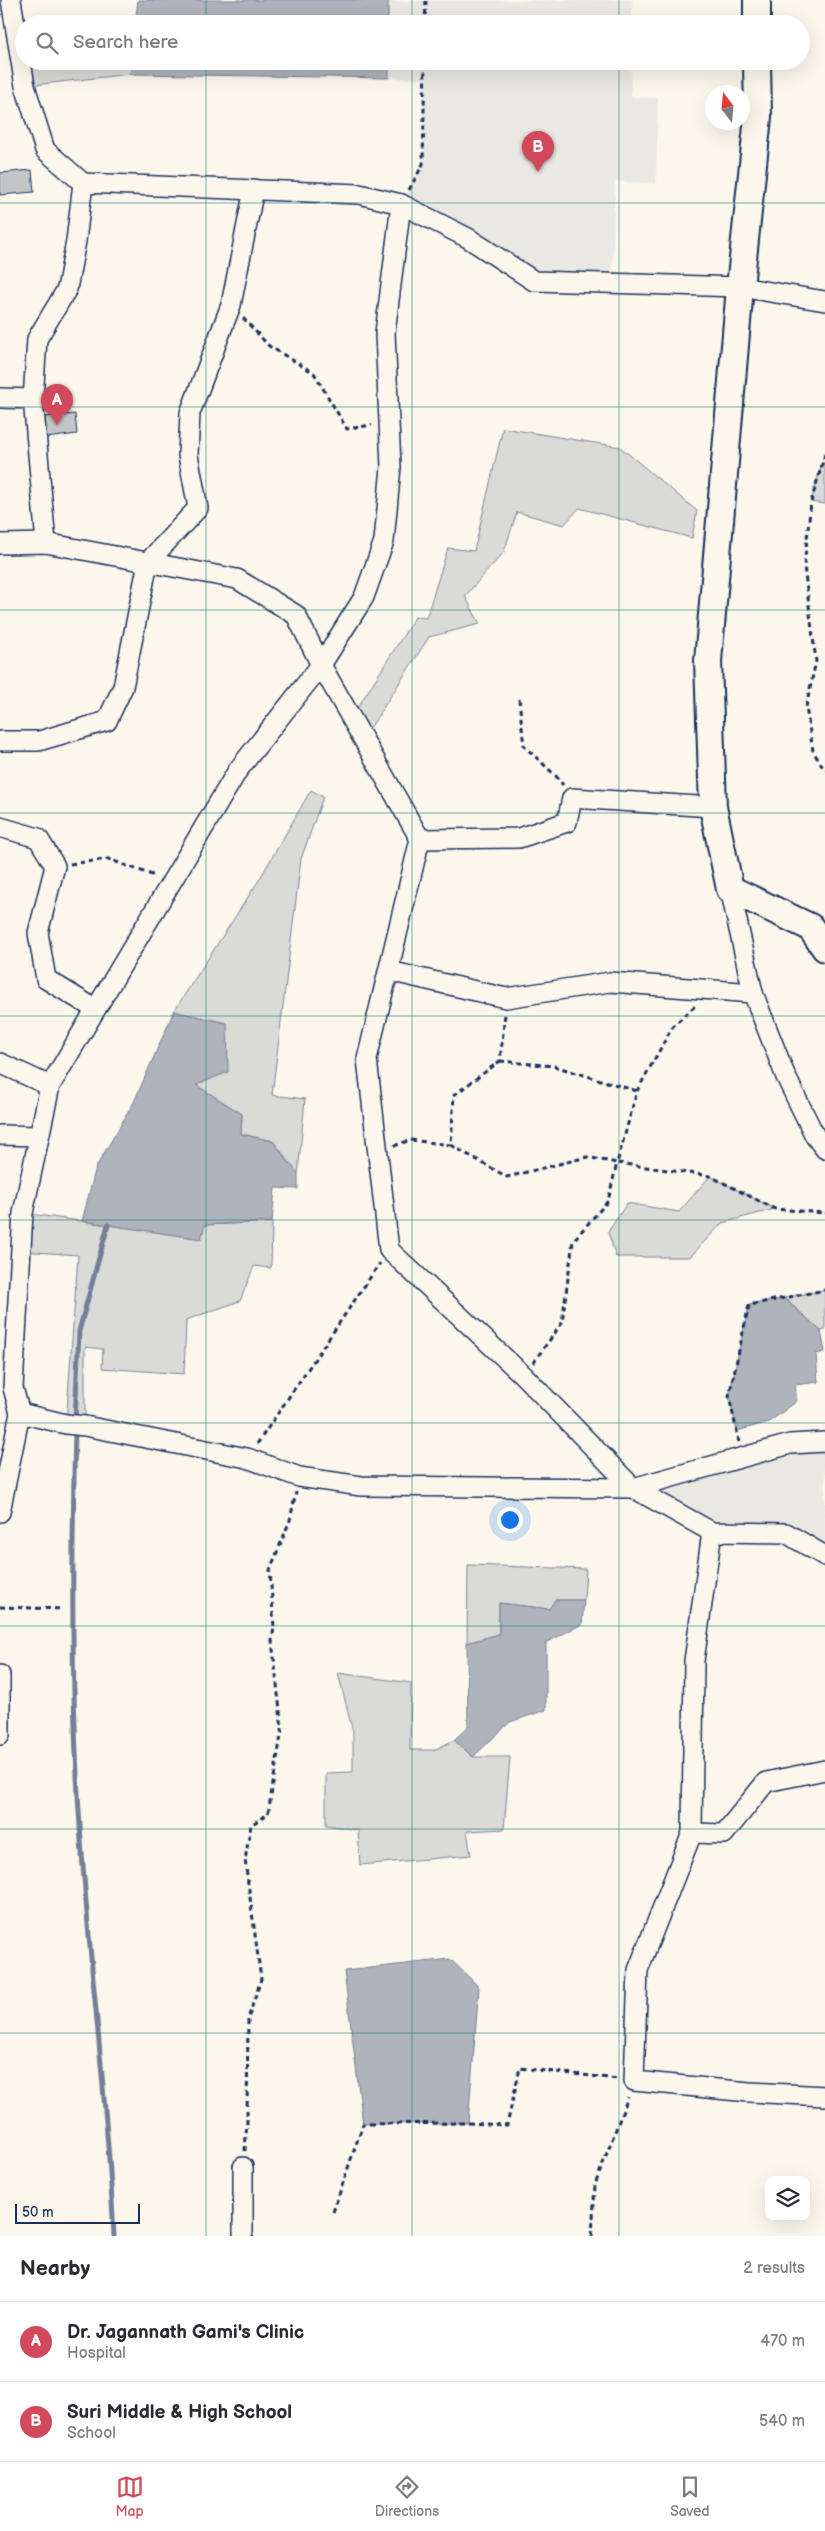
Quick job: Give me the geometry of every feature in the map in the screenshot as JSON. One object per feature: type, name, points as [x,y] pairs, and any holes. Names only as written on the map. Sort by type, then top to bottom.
[{"type":"main road","points":[[757,0],[757,15]]},
{"type":"main road","points":[[757,70],[758,117],[740,287],[708,661],[713,807],[730,889],[818,924],[825,948]]},
{"type":"street","points":[[11,0],[15,25]]},
{"type":"street","points":[[22,70],[25,86],[45,150],[83,183],[359,194],[402,204],[468,238],[534,281],[740,287],[825,301]]},
{"type":"street","points":[[46,543],[33,399],[37,339],[67,289],[76,241],[83,183]]},
{"type":"street","points":[[0,741],[39,740],[107,721],[123,687],[148,562],[198,508],[188,455],[190,413],[231,305],[254,189]]},
{"type":"street","points":[[0,1512],[20,1413],[13,1388],[23,1213],[50,1086],[238,770],[321,664],[364,597],[384,541],[391,467],[385,333],[402,204]]},
{"type":"street","points":[[0,398],[33,399]]},
{"type":"street","points":[[0,544],[46,543],[237,579],[296,615],[321,664],[420,839],[367,1059],[389,1250],[524,1376],[633,1488],[712,1532],[786,1533],[825,1556]]},
{"type":"street","points":[[420,839],[519,838],[567,822],[572,798],[713,807]]},
{"type":"street","points":[[0,828],[38,838],[54,866],[38,932],[46,979],[96,1009]]},
{"type":"street","points":[[730,889],[753,993],[786,1077],[815,1136],[825,1149]]},
{"type":"street","points":[[389,971],[506,998],[610,982],[753,993]]},
{"type":"street","points":[[0,1063],[50,1086]]},
{"type":"street","points":[[0,1135],[39,1136]]},
{"type":"street","points":[[20,1413],[66,1424],[85,1426],[247,1458],[299,1477],[361,1486],[633,1488],[790,1444],[825,1442]]},
{"type":"street","points":[[712,1532],[694,1661],[692,1833],[638,1970],[634,2082],[749,2092],[825,2096]]},
{"type":"street","points":[[0,1675],[0,1735]]},
{"type":"street","points":[[692,1833],[724,1834],[766,1782],[825,1770]]},
{"type":"street","points":[[243,2167],[243,2236]]},
{"type":"path","points":[[425,15],[426,0]]},
{"type":"path","points":[[402,204],[423,164],[425,70]]},
{"type":"path","points":[[231,305],[268,346],[314,373],[347,429],[389,422]]},
{"type":"path","points":[[825,454],[811,502],[804,566],[816,661],[806,707],[813,751],[825,771]]},
{"type":"path","points":[[520,699],[524,746],[556,776],[572,798]]},
{"type":"path","points":[[54,866],[108,859],[171,882]]},
{"type":"path","points":[[524,1376],[562,1323],[573,1241],[608,1201],[637,1091],[673,1026],[712,990]]},
{"type":"path","points":[[500,1061],[506,998]]},
{"type":"path","points":[[451,1145],[454,1095],[500,1061],[554,1066],[637,1091]]},
{"type":"path","points":[[377,1152],[410,1140],[451,1145],[507,1176],[587,1157],[710,1176],[775,1209],[825,1213]]},
{"type":"path","points":[[247,1458],[389,1250]]},
{"type":"path","points":[[737,1431],[729,1396],[749,1305],[825,1290]]},
{"type":"path","points":[[243,2167],[247,2121],[248,2018],[261,1979],[246,1860],[252,1825],[268,1814],[282,1729],[272,1640],[274,1628],[270,1570],[290,1520],[299,1477]]},
{"type":"path","points":[[0,1607],[63,1609]]},
{"type":"path","points":[[333,2212],[363,2124],[468,2123],[507,2125],[520,2068],[634,2082],[595,2185],[592,2236]]},
{"type":"shaded area","points":[[138,0],[388,0],[388,15],[136,15]]},
{"type":"shaded area","points":[[632,0],[632,15],[388,15],[388,1]]},
{"type":"shaded area","points":[[24,70],[131,70],[130,74],[25,86]]},
{"type":"shaded area","points":[[131,70],[389,70],[389,78],[130,74]]},
{"type":"shaded area","points":[[389,70],[631,70],[631,97],[658,98],[656,184],[615,181],[612,283],[534,281],[401,204],[423,164],[424,79],[389,78]]},
{"type":"shaded area","points":[[503,428],[620,447],[697,511],[692,538],[579,508],[564,525],[517,512],[504,552],[465,596],[480,624],[429,637],[363,739],[351,718],[415,617],[426,618],[448,548],[474,551]]},
{"type":"shaded area","points":[[822,463],[825,463],[825,504],[811,502]]},
{"type":"shaded area","points":[[311,790],[323,797],[301,859],[272,1095],[305,1099],[298,1174],[273,1141],[241,1134],[242,1114],[196,1085],[174,1011],[259,880]]},
{"type":"shaded area","points":[[174,1011],[227,1023],[228,1072],[196,1085],[242,1114],[241,1134],[273,1141],[298,1174],[298,1189],[275,1188],[272,1222],[205,1225],[201,1239],[82,1221],[96,1167],[134,1102]]},
{"type":"shaded area","points":[[710,1176],[775,1209],[722,1223],[690,1257],[616,1257],[608,1232],[627,1203],[679,1212]]},
{"type":"shaded area","points":[[23,1213],[201,1238],[204,1225],[272,1222],[271,1268],[254,1266],[240,1301],[186,1320],[184,1374],[102,1368],[103,1349],[85,1347],[85,1426],[66,1424],[78,1255],[21,1251]]},
{"type":"shaded area","points":[[825,1290],[825,1330],[821,1331],[784,1298]]},
{"type":"shaded area","points":[[784,1298],[821,1331],[825,1352],[816,1354],[818,1382],[795,1385],[797,1401],[769,1422],[737,1431],[729,1396],[749,1305]]},
{"type":"shaded area","points":[[825,1442],[825,1556],[786,1533],[712,1532],[633,1488]]},
{"type":"shaded area","points":[[468,1565],[586,1569],[584,1600],[555,1600],[549,1609],[499,1603],[499,1634],[467,1643]]},
{"type":"shaded area","points":[[555,1600],[584,1600],[582,1624],[546,1643],[546,1710],[510,1722],[473,1757],[454,1740],[468,1727],[467,1643],[499,1634],[499,1603],[549,1609]]},
{"type":"shaded area","points":[[338,1673],[411,1683],[410,1750],[434,1750],[454,1740],[473,1757],[510,1757],[504,1829],[467,1831],[471,1855],[360,1865],[358,1830],[326,1825],[326,1773],[353,1772],[353,1732]]},
{"type":"shaded area","points":[[450,1959],[479,1987],[468,2123],[363,2124],[344,1971]]},
{"type":"building","points":[[32,170],[34,192],[0,195],[0,173]]},
{"type":"building","points":[[75,414],[77,434],[46,438],[43,417]]},
{"type":"waterway","points":[[75,1421],[79,1331],[108,1225]]},
{"type":"waterway","points":[[75,1429],[73,1620],[76,1763],[83,1864],[107,2130],[114,2236]]},
{"type":"place","name":"Suri Middle & High School","points":[[538,172]]},
{"type":"place","name":"Dr. Jagannath Gami's Clinic","points":[[57,425]]}]
